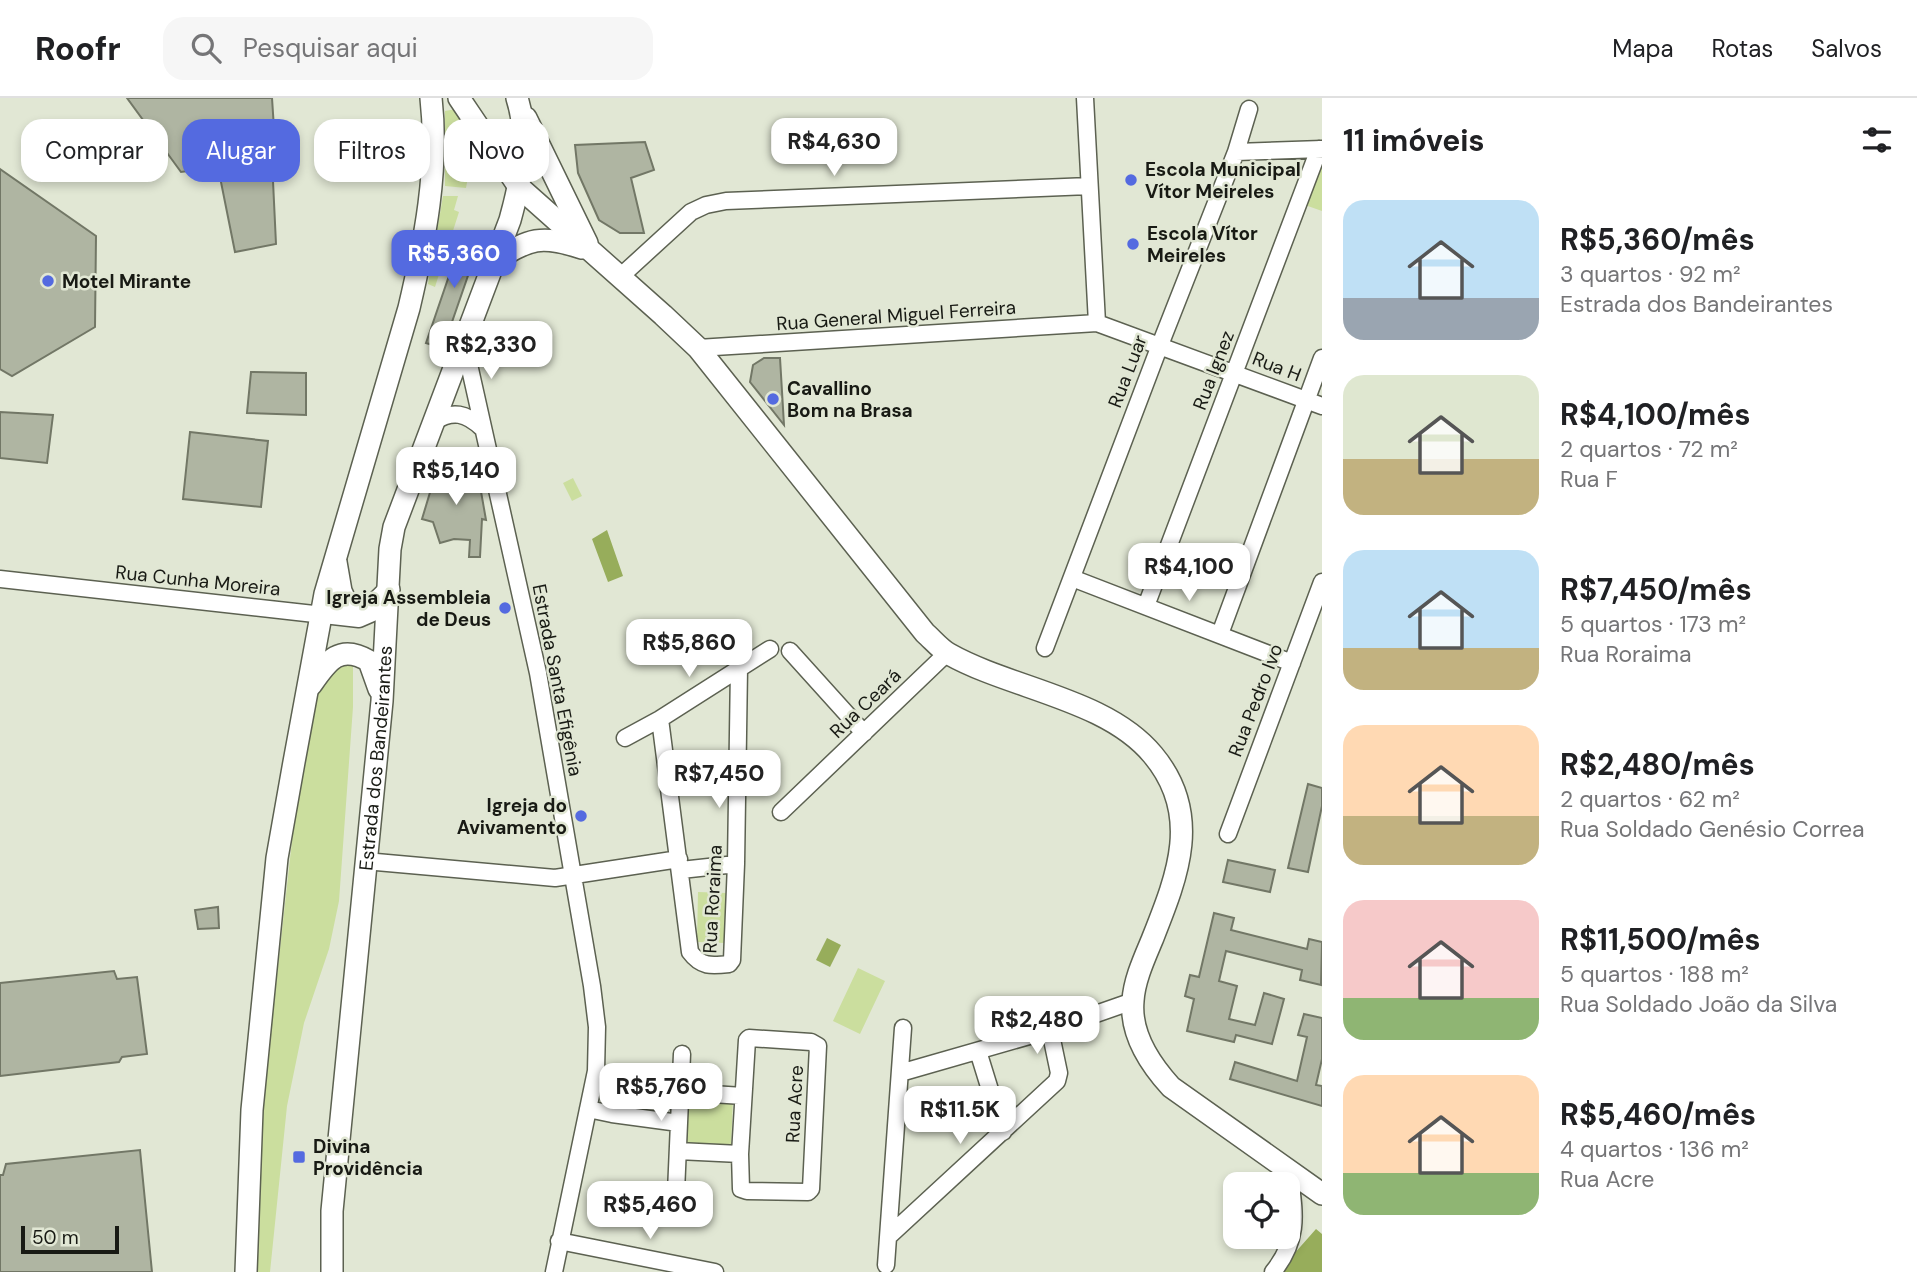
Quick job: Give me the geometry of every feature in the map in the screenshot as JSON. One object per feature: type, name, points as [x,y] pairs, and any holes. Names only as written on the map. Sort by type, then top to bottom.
[{"type":"main road","points":[[246,1272],[252,1110],[277,858],[320,615],[409,309],[418,268],[432,177],[434,131],[431,98]]},
{"type":"main road","points":[[459,98],[519,187],[698,348],[925,633],[947,653],[1117,724],[1154,755],[1171,783],[1180,812],[1182,832],[1181,856],[1173,887],[1146,955],[1133,1001],[1133,1013],[1143,1047],[1155,1070],[1171,1087],[1322,1194]]},
{"type":"main road","points":[[518,101],[591,251]]},
{"type":"main road","name":"Estrada dos Bandeirantes","points":[[332,1272],[332,1211],[337,1146],[382,701],[394,527],[510,220],[519,187],[524,150],[518,101]]},
{"type":"main road","points":[[493,261],[524,243],[541,239],[556,240],[591,251]]},
{"type":"main road","points":[[335,557],[341,591],[346,602],[360,609],[388,598]]},
{"type":"main road","points":[[307,690],[331,659],[341,654],[357,654],[371,664],[382,701]]},
{"type":"street","points":[[1085,98],[1097,323]]},
{"type":"street","name":"Rua Luar","points":[[1045,648],[1236,152],[1249,108]]},
{"type":"street","name":"Rua Ignez","points":[[1146,606],[1320,149],[1236,152]]},
{"type":"street","points":[[621,276],[691,212],[706,205],[726,201],[1090,186]]},
{"type":"street","name":"Rua H","points":[[1097,323],[1322,406]]},
{"type":"street","name":"Rua General Miguel Ferreira","points":[[698,348],[1097,323]]},
{"type":"street","name":"Estrada Santa Efigênia","points":[[464,342],[538,673],[597,1027],[596,1071],[554,1272]]},
{"type":"street","points":[[1220,635],[1322,358]]},
{"type":"street","points":[[435,421],[445,415],[462,414],[482,428]]},
{"type":"street","points":[[1072,578],[1292,663]]},
{"type":"street","name":"Rua Cunha Moreira","points":[[0,579],[359,619],[371,615],[388,598]]},
{"type":"street","name":"Rua Pedro Ivo","points":[[1228,834],[1322,582]]},
{"type":"street","points":[[1306,624],[1322,631]]},
{"type":"street","points":[[625,738],[660,719],[770,649]]},
{"type":"street","points":[[790,651],[864,733]]},
{"type":"street","name":"Rua Ceará","points":[[781,811],[947,653]]},
{"type":"street","name":"Rua Roraima","points":[[680,864],[690,952],[697,962],[703,964],[729,964],[732,960],[736,864],[739,668]]},
{"type":"street","points":[[660,719],[680,864]]},
{"type":"street","points":[[366,861],[555,878],[680,864],[736,864]]},
{"type":"street","points":[[900,1073],[1050,1030],[1133,1001]]},
{"type":"street","points":[[886,1265],[903,1028]]},
{"type":"street","points":[[889,1237],[1057,1081],[1059,1073],[1050,1030]]},
{"type":"street","name":"Rua Acre","points":[[748,1038],[816,1044],[818,1049],[810,1191],[744,1190],[740,1186],[740,1154],[748,1038]]},
{"type":"street","points":[[978,1051],[1003,1132]]},
{"type":"street","points":[[676,1192],[682,1054]]},
{"type":"street","points":[[681,1092],[743,1096]]},
{"type":"street","points":[[588,1109],[679,1123]]},
{"type":"street","points":[[678,1151],[740,1154]]},
{"type":"street","points":[[1273,1272],[1285,1257],[1294,1235],[1289,1170]]},
{"type":"street","points":[[559,1241],[715,1272]]},
{"type":"shaded area","points":[[456,109],[461,119],[445,119],[445,111]]},
{"type":"shaded area","points":[[1322,166],[1322,211],[1305,205]]},
{"type":"shaded area","points":[[445,182],[467,182],[466,188],[445,186]]},
{"type":"shaded area","points":[[443,196],[458,196],[454,210],[459,212],[435,287],[428,284]]},
{"type":"shaded area","points":[[573,478],[582,496],[572,501],[563,483]]},
{"type":"shaded area","points":[[607,530],[623,576],[608,582],[592,539]]},
{"type":"shaded area","points":[[353,658],[353,707],[339,901],[329,949],[304,1023],[287,1106],[270,1272],[253,1272],[262,1110],[294,823],[315,675]]},
{"type":"shaded area","points":[[698,892],[726,893],[725,943],[697,942]]},
{"type":"shaded area","points":[[827,938],[841,945],[830,967],[816,960]]},
{"type":"shaded area","points":[[858,968],[885,981],[860,1034],[833,1021]]},
{"type":"shaded area","points":[[673,1094],[733,1097],[731,1149],[671,1146]]},
{"type":"shaded area","points":[[1316,1229],[1322,1234],[1322,1272],[1278,1272],[1300,1249]]},
{"type":"building","points":[[127,98],[272,98],[273,119],[182,119],[182,172],[168,154],[168,119],[142,119]]},
{"type":"building","points":[[645,142],[654,170],[631,178],[644,233],[620,233],[599,220],[578,173],[575,145]]},
{"type":"building","name":"Motel Mirante","points":[[0,169],[96,236],[95,327],[12,376],[0,369]]},
{"type":"building","points":[[221,182],[273,182],[276,244],[235,252]]},
{"type":"building","points":[[464,232],[481,238],[443,348],[426,343]]},
{"type":"building","name":"Cavallino Bom na Brasa","points":[[764,358],[780,358],[784,425],[750,382],[753,365]]},
{"type":"building","points":[[251,372],[306,373],[306,415],[247,413]]},
{"type":"building","points":[[0,412],[53,415],[47,463],[0,458]]},
{"type":"building","points":[[190,432],[268,441],[261,507],[183,499]]},
{"type":"building","points":[[441,456],[455,460],[450,475],[479,480],[486,520],[482,519],[480,557],[469,557],[470,540],[454,539],[440,543],[433,522],[422,519]]},
{"type":"building","points":[[1308,784],[1322,788],[1322,806],[1308,872],[1288,868]]},
{"type":"building","points":[[1228,860],[1275,870],[1270,892],[1223,882]]},
{"type":"building","points":[[218,907],[219,928],[198,929],[195,910]]},
{"type":"building","points":[[1214,913],[1234,918],[1231,930],[1307,949],[1309,939],[1322,942],[1321,985],[1300,980],[1302,970],[1226,951],[1219,981],[1237,986],[1229,1019],[1255,1025],[1264,993],[1284,999],[1272,1044],[1236,1035],[1234,1042],[1187,1031],[1194,999],[1185,996],[1190,975],[1199,977]]},
{"type":"building","points":[[114,971],[117,979],[137,977],[147,1054],[122,1057],[119,1062],[0,1076],[0,983]]},
{"type":"building","points":[[1304,1014],[1322,1018],[1322,1059],[1316,1085],[1322,1086],[1322,1106],[1230,1079],[1235,1062],[1297,1081],[1307,1037],[1298,1035]]},
{"type":"building","points":[[140,1150],[152,1272],[0,1272],[0,1175],[3,1175],[6,1164]]},
{"type":"place","name":"Escola Municipal Vítor Meireles","points":[[1131,180]]},
{"type":"place","name":"Escola Vítor Meireles","points":[[1133,244]]},
{"type":"place","name":"Motel Mirante","points":[[48,281]]},
{"type":"place","name":"Cavallino Bom na Brasa","points":[[773,399]]},
{"type":"place","name":"Igreja Assembleia de Deus","points":[[505,608]]},
{"type":"place","name":"Igreja do Avivamento","points":[[581,816]]},
{"type":"place","name":"Divina Providência","points":[[299,1157]]}]
